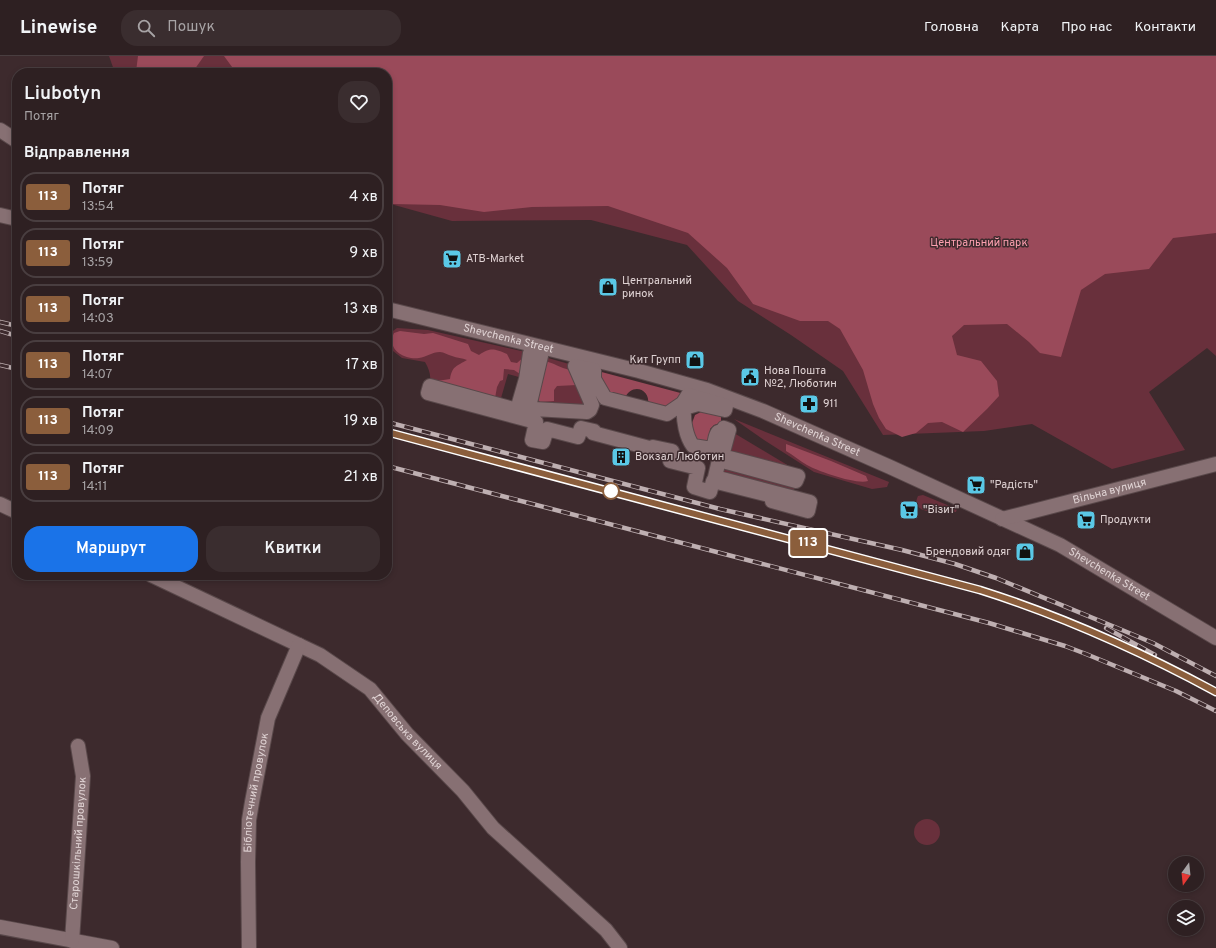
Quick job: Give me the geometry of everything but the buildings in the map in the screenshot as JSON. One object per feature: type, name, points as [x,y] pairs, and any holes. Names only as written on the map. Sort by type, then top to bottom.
[{"type":"street","points":[[0,130],[12,138]]},
{"type":"street","points":[[0,215],[12,218]]},
{"type":"street","name":"Shevchenka Street","points":[[392,310],[587,357],[707,390],[769,414],[890,467],[1060,545],[1216,638]]},
{"type":"street","points":[[530,354],[541,356],[529,407],[534,409],[587,412],[590,410],[592,405],[575,366],[594,370],[594,379],[604,398],[667,414],[684,403],[688,395],[726,406],[725,410],[698,404],[684,408],[689,440],[693,446],[712,449],[716,435],[724,428],[728,430],[722,456],[798,476],[796,481],[719,460],[715,477],[810,502],[808,511],[772,501],[773,496],[713,481],[710,492],[694,487],[698,468],[670,461],[672,452],[653,447],[653,449],[593,433],[594,431],[581,428],[578,437],[546,429],[543,442],[532,440],[536,422],[428,393],[430,386],[517,410],[526,379],[530,354]]},
{"type":"street","name":"Вільна вулиця","points":[[1002,519],[1216,464]]},
{"type":"street","points":[[0,504],[12,510]]},
{"type":"street","name":"Деповська вулиця","points":[[162,580],[320,655],[370,689],[407,734],[462,791],[493,828],[606,930],[620,948]]},
{"type":"street","name":"Бібліотечний провулок","points":[[249,948],[249,820],[268,718],[299,645]]},
{"type":"street","name":"Старошкільний провулок","points":[[72,941],[83,776],[78,746]]},
{"type":"street","points":[[0,927],[112,948]]},
{"type":"green space","name":"Центральний парк","points":[[109,56],[1216,56],[1216,356],[1207,348],[1149,392],[1185,450],[1112,469],[1032,424],[984,431],[883,435],[843,371],[738,301],[687,245],[591,220],[452,221],[392,204],[392,68],[113,68]]},
{"type":"green space","points":[[138,56],[204,56],[196,68],[136,68]]},
{"type":"green space","name":"Центральний парк","points":[[224,56],[1216,56],[1216,233],[1173,238],[1149,269],[1105,274],[1081,290],[1061,357],[1040,353],[1007,324],[964,325],[952,336],[957,355],[981,361],[997,381],[999,396],[963,432],[942,422],[928,423],[916,433],[902,437],[886,429],[879,418],[873,404],[863,370],[840,329],[828,321],[800,321],[753,304],[727,268],[688,233],[608,206],[532,207],[484,212],[440,205],[392,204],[392,68],[233,68]]},
{"type":"green space","points":[[397,328],[428,330],[530,353],[526,379],[508,374],[499,405],[430,386],[430,374],[425,362],[402,358],[393,351],[392,332]]},
{"type":"green space","points":[[400,331],[424,334],[433,333],[468,344],[471,351],[479,355],[490,350],[496,350],[507,354],[511,362],[517,363],[526,355],[520,374],[514,370],[504,369],[503,380],[500,381],[497,387],[495,398],[437,381],[450,379],[452,371],[458,365],[467,360],[454,357],[443,352],[434,353],[419,358],[402,355],[394,348],[392,344],[394,333]]},
{"type":"green space","points":[[541,356],[576,366],[592,405],[534,409]]},
{"type":"green space","points":[[544,361],[573,371],[577,385],[557,386],[554,390],[554,401],[540,402],[536,398]]},
{"type":"green space","points":[[594,370],[688,395],[667,414],[648,405],[647,395],[644,391],[636,389],[632,390],[625,398],[605,398]]},
{"type":"green space","points":[[703,411],[721,415],[721,423],[714,425],[710,429],[709,441],[704,444],[691,435],[692,423],[695,415]]},
{"type":"green space","points":[[734,419],[889,482],[887,487],[872,489],[814,472]]},
{"type":"green space","points":[[729,430],[799,472],[722,456]]},
{"type":"green space","points":[[786,444],[866,476],[868,481],[855,481],[812,468],[786,451]]},
{"type":"green space","points":[[719,460],[796,481],[792,497],[715,477]]},
{"type":"green space","points":[[923,495],[957,509],[956,512],[930,512],[923,510],[918,507],[916,503],[918,496]]},
{"type":"green space","points":[[927,819],[936,823],[940,832],[936,841],[927,845],[918,841],[914,832],[918,823]]},
{"type":"railway","points":[[0,322],[12,325]]},
{"type":"railway","points":[[0,331],[12,335]]},
{"type":"railway","points":[[0,365],[12,368]]},
{"type":"railway","points":[[392,423],[720,509],[902,550],[955,564],[996,578],[1153,643],[1216,676]]},
{"type":"railway","points":[[392,433],[980,589],[1011,599],[1100,635],[1159,662],[1216,692]]},
{"type":"railway","points":[[392,467],[989,623],[1065,646],[1086,654],[1176,691],[1216,711]]},
{"type":"railway","points":[[1106,628],[1155,655]]},
{"type":"train","name":"113","points":[[392,433],[980,590],[1059,617],[1107,638],[1216,692]]},
{"type":"place","name":"ATB-Market","points":[[452,259]]},
{"type":"place","name":"Центральний ринок","points":[[608,287]]},
{"type":"place","name":"Кит Групп","points":[[695,360]]},
{"type":"place","name":"Нова Пошта №2, Люботин","points":[[750,377]]},
{"type":"place","name":"911","points":[[809,404]]},
{"type":"place","name":"Вокзал Люботин","points":[[621,457]]},
{"type":"place","name":"\"Радість\"","points":[[976,485]]},
{"type":"place","name":"\"Візит\"","points":[[909,510]]},
{"type":"place","name":"Продукти","points":[[1086,520]]},
{"type":"place","name":"Брендовий одяг","points":[[1025,552]]}]
